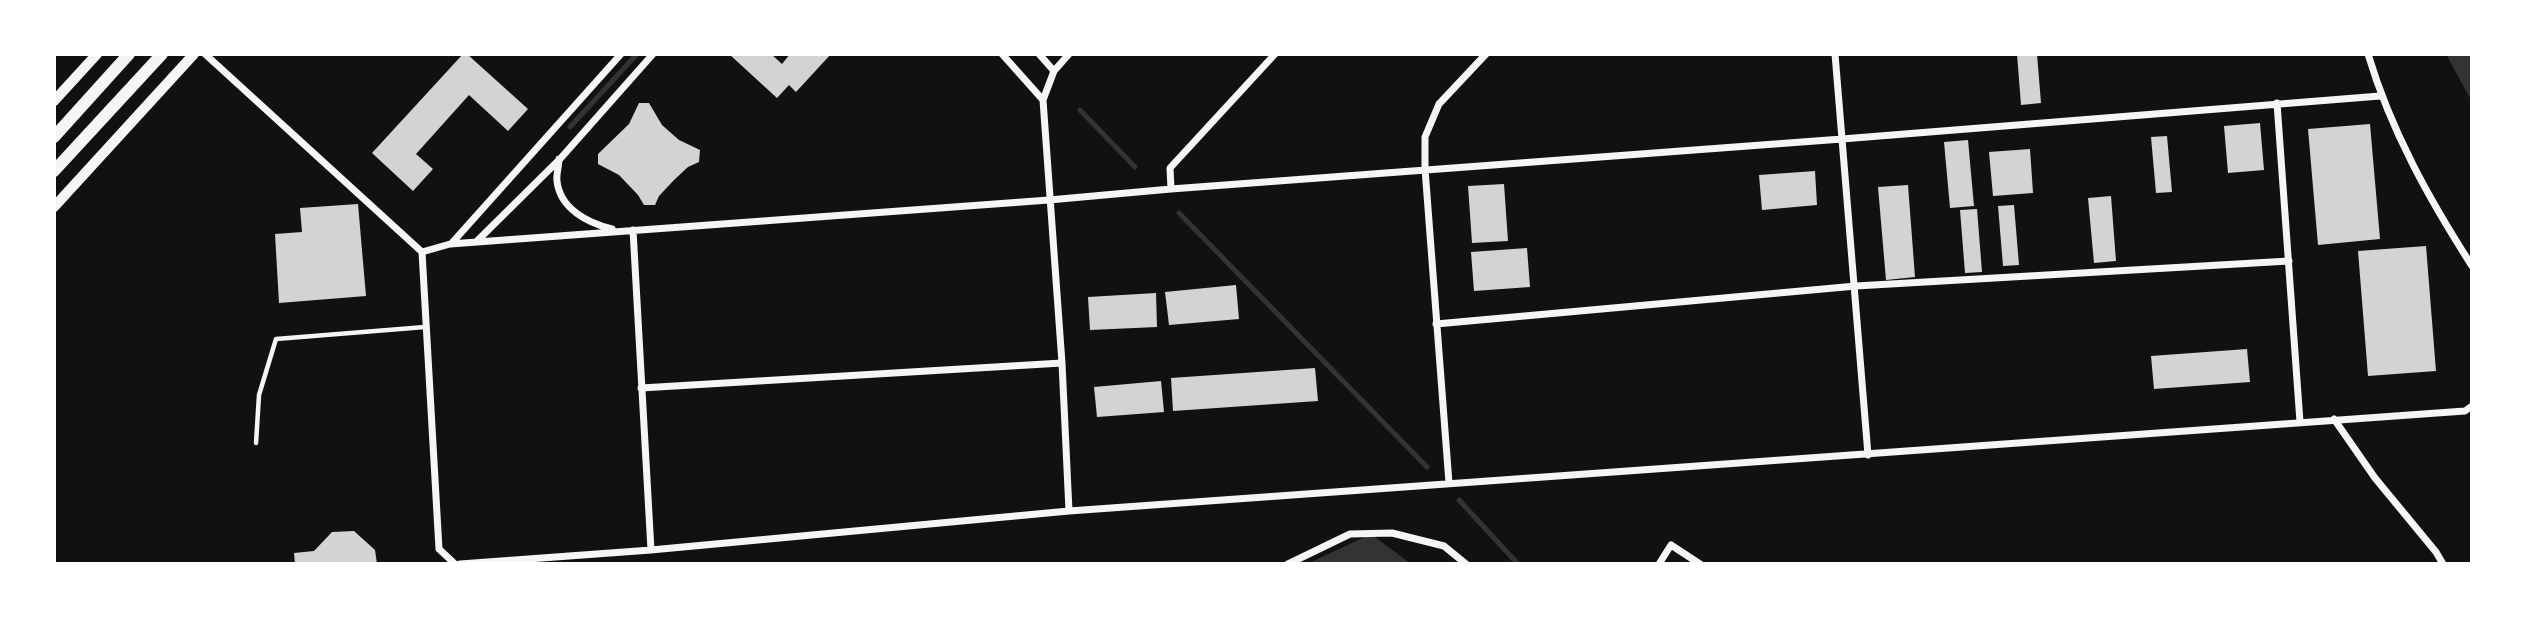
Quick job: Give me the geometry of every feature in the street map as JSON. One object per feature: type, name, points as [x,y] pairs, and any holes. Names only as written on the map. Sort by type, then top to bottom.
[{"type":"main road","points":[[54,137],[130,54]]},
{"type":"main road","points":[[54,171],[162,54]]},
{"type":"street","points":[[54,102],[97,54]]},
{"type":"street","points":[[54,207],[194,54]]},
{"type":"street","points":[[205,54],[422,252],[439,549],[458,564],[651,550],[1069,511],[1868,455],[2465,411],[2471,408]]},
{"type":"street","points":[[450,244],[621,54]]},
{"type":"street","points":[[475,243],[559,159],[653,54]]},
{"type":"street","points":[[1002,54],[1043,100]]},
{"type":"street","points":[[1039,54],[1054,71]]},
{"type":"street","points":[[1069,54],[1054,71],[1043,100],[1062,363],[1069,511]]},
{"type":"street","points":[[1171,189],[1170,168],[1275,54]]},
{"type":"street","points":[[1449,483],[1425,169],[1425,137],[1438,104],[1486,54]]},
{"type":"street","points":[[1835,54],[1868,455]]},
{"type":"street","points":[[2368,54],[2380,96],[2423,186],[2472,266]]},
{"type":"street","points":[[422,252],[450,244],[2380,96]]},
{"type":"street","points":[[2277,103],[2300,422]]},
{"type":"street","points":[[559,159],[557,182],[568,208],[599,226],[619,231]]},
{"type":"street","points":[[633,230],[651,550]]},
{"type":"street","points":[[1436,324],[1856,286],[2289,261]]},
{"type":"street","points":[[641,388],[1062,363]]},
{"type":"street","points":[[2334,419],[2375,478],[2443,564]]},
{"type":"street","points":[[1288,564],[1350,534],[1392,533],[1444,546],[1466,564]]},
{"type":"street","points":[[1659,564],[1671,545],[1700,564]]},
{"type":"lane","points":[[256,443],[259,395],[276,339],[425,327]]},
{"type":"shaded area","points":[[2446,54],[2472,54],[2472,102]]},
{"type":"shaded area","points":[[1371,534],[1411,564],[1307,564]]},
{"type":"building","points":[[463,54],[467,54],[528,109],[508,131],[469,95],[416,154],[433,169],[413,191],[372,153]]},
{"type":"building","points":[[729,54],[771,54],[782,64],[790,54],[831,54],[796,92],[789,85],[777,98]]},
{"type":"building","points":[[2017,54],[2037,54],[2041,103],[2021,105]]},
{"type":"building","points":[[639,103],[649,103],[662,125],[679,140],[700,150],[699,162],[688,167],[674,180],[659,196],[655,205],[644,205],[619,175],[598,164],[598,154],[629,124]]},
{"type":"building","points":[[2260,123],[2264,170],[2228,173],[2224,126]]},
{"type":"building","points":[[2370,124],[2380,239],[2318,245],[2308,129]]},
{"type":"building","points":[[2167,136],[2172,192],[2156,193],[2151,137]]},
{"type":"building","points":[[1968,140],[1974,206],[1950,208],[1944,142]]},
{"type":"building","points":[[2030,149],[2033,193],[1993,196],[1989,152]]},
{"type":"building","points":[[1815,171],[1817,205],[1762,210],[1759,175]]},
{"type":"building","points":[[1504,184],[1508,241],[1472,243],[1468,186]]},
{"type":"building","points":[[1908,185],[1915,277],[1886,280],[1878,187]]},
{"type":"building","points":[[2111,196],[2116,261],[2094,263],[2088,198]]},
{"type":"building","points":[[358,204],[366,296],[279,303],[275,234],[302,232],[300,208]]},
{"type":"building","points":[[2014,205],[2019,265],[2003,266],[1998,206]]},
{"type":"building","points":[[1977,209],[1982,272],[1965,273],[1960,210]]},
{"type":"building","points":[[2426,246],[2436,371],[2368,376],[2358,251]]},
{"type":"building","points":[[1527,248],[1530,287],[1474,291],[1471,252]]},
{"type":"building","points":[[1236,285],[1239,319],[1169,325],[1165,292]]},
{"type":"building","points":[[1156,293],[1157,327],[1090,330],[1088,297]]},
{"type":"building","points":[[2247,349],[2250,382],[2154,389],[2151,356]]},
{"type":"building","points":[[1315,368],[1318,401],[1173,411],[1171,378]]},
{"type":"building","points":[[1161,381],[1164,412],[1097,417],[1094,387]]},
{"type":"building","points":[[354,531],[375,550],[377,564],[295,564],[294,553],[314,551],[332,532]]},
{"type":"waterway","points":[[570,127],[637,54]]},
{"type":"waterway","points":[[1080,110],[1135,167]]},
{"type":"waterway","points":[[1179,213],[1427,467]]},
{"type":"waterway","points":[[1459,500],[1518,564]]}]
